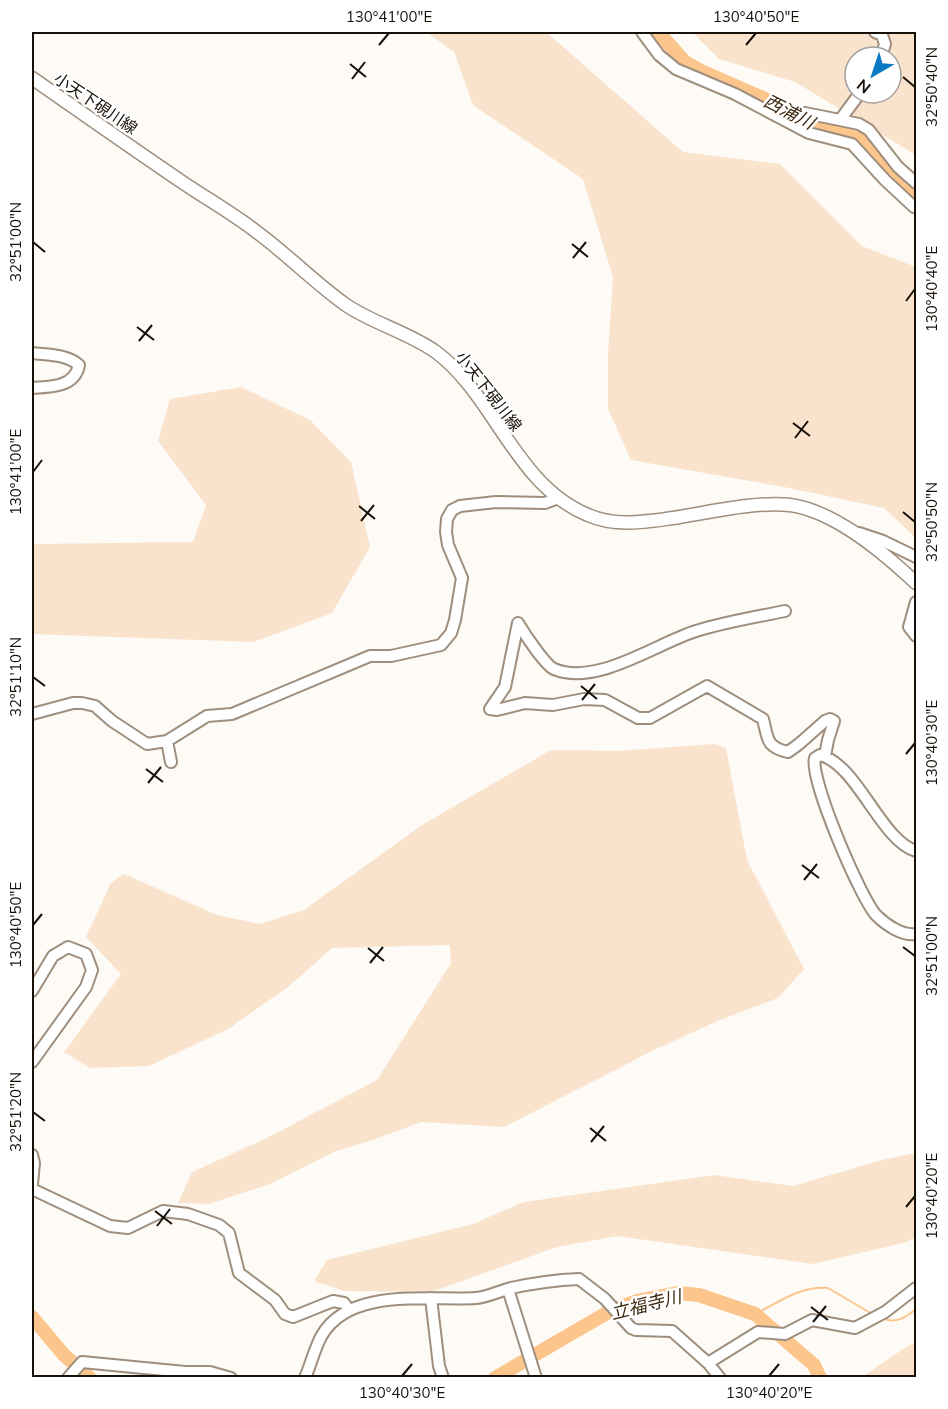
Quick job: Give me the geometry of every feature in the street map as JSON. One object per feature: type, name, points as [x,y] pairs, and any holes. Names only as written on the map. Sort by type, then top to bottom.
[{"type":"main road","name":"小天下硯川線","points":[[32,78],[257,231],[344,304],[366,318],[419,341],[436,352],[455,369],[523,463],[558,498],[576,510],[598,520],[620,523],[758,506],[788,504],[807,508],[833,520],[860,537],[896,564],[916,583]]},
{"type":"street","points":[[642,32],[659,55],[675,69],[735,94],[809,133],[852,144],[885,180],[916,207]]},
{"type":"street","points":[[875,32],[882,35],[885,45]]},
{"type":"street","points":[[840,120],[851,105]]},
{"type":"street","points":[[792,124],[805,113],[859,124],[869,130],[898,167],[916,183]]},
{"type":"street","points":[[32,353],[61,356],[80,365],[74,379],[54,386],[32,388]]},
{"type":"street","points":[[32,714],[73,703],[82,703],[95,706],[112,721],[147,744],[167,741],[207,716],[232,714],[370,656],[401,654],[441,645],[451,633],[462,578],[448,545],[446,532],[447,519],[452,510],[460,506],[496,502],[545,503],[558,498]]},
{"type":"street","points":[[833,520],[916,556]]},
{"type":"street","points":[[916,602],[909,627],[916,636]]},
{"type":"street","points":[[785,611],[695,631],[608,668],[579,672],[563,672],[552,668],[543,660],[518,623],[505,687],[490,710],[525,703],[553,705],[584,699],[605,700],[638,718],[650,718],[707,686],[763,719],[769,743],[776,749],[788,752],[830,719],[834,722],[825,756]]},
{"type":"street","points":[[167,741],[171,762]]},
{"type":"street","points":[[916,851],[900,842],[840,767],[825,756],[820,755],[815,758],[817,778],[831,820],[866,900],[876,915],[893,929],[916,934]]},
{"type":"street","points":[[32,991],[53,956],[68,947],[86,954],[92,970],[86,987],[32,1062]]},
{"type":"street","points":[[32,1155],[34,1163],[32,1184]]},
{"type":"street","points":[[32,1189],[110,1226],[128,1228],[163,1211],[188,1214],[219,1225],[229,1233],[239,1273],[275,1300],[285,1314],[293,1317],[333,1301],[344,1303],[349,1310]]},
{"type":"street","points":[[305,1377],[322,1335],[332,1323],[359,1304],[431,1298],[479,1298],[508,1289],[549,1281],[579,1280],[605,1299],[631,1328],[672,1331],[708,1363],[720,1377]]},
{"type":"street","points":[[708,1363],[758,1332],[785,1334],[812,1320],[855,1328],[877,1316],[916,1288]]},
{"type":"street","points":[[508,1289],[536,1377]]},
{"type":"street","points":[[431,1298],[439,1366],[443,1377]]},
{"type":"street","points":[[73,1371],[82,1362],[93,1362],[152,1370],[210,1372],[231,1377]]},
{"type":"shaded area","points":[[426,32],[546,32],[683,152],[780,164],[862,246],[916,267],[916,538],[884,508],[789,488],[631,460],[608,409],[608,354],[613,277],[583,179],[473,105],[454,52]]},
{"type":"shaded area","points":[[692,32],[916,32],[916,155],[795,82],[719,59]]},
{"type":"shaded area","points":[[241,387],[310,420],[351,462],[370,547],[332,613],[253,642],[32,634],[32,544],[193,542],[206,505],[158,441],[170,399]]},
{"type":"shaded area","points":[[714,744],[726,748],[747,860],[804,969],[778,998],[720,1020],[656,1049],[504,1127],[421,1122],[336,1151],[270,1184],[209,1204],[178,1203],[192,1172],[267,1138],[377,1080],[451,963],[450,945],[332,948],[288,987],[228,1029],[149,1066],[90,1068],[64,1052],[121,974],[86,937],[111,883],[124,874],[217,915],[260,924],[304,910],[422,825],[551,750],[617,751]]},
{"type":"shaded area","points":[[916,1153],[916,1237],[907,1242],[813,1264],[618,1236],[557,1247],[431,1292],[344,1291],[314,1281],[327,1260],[473,1224],[524,1202],[714,1175],[793,1186],[886,1159]]},
{"type":"shaded area","points":[[916,1342],[916,1377],[865,1377],[865,1375]]},
{"type":"waterway","name":"西浦川","points":[[658,32],[685,62],[703,72],[774,103],[784,113],[811,127],[839,130],[858,136],[876,152],[916,196]]},
{"type":"waterway","points":[[755,1314],[799,1292],[828,1288],[874,1315]]},
{"type":"waterway","name":"立福寺川","points":[[495,1378],[612,1310],[637,1301],[679,1293],[699,1295],[755,1314],[814,1365],[820,1378]]},
{"type":"waterway","points":[[881,1318],[900,1319],[916,1309]]},
{"type":"waterway","name":"立福寺川","points":[[32,1317],[64,1355],[90,1378]]}]
